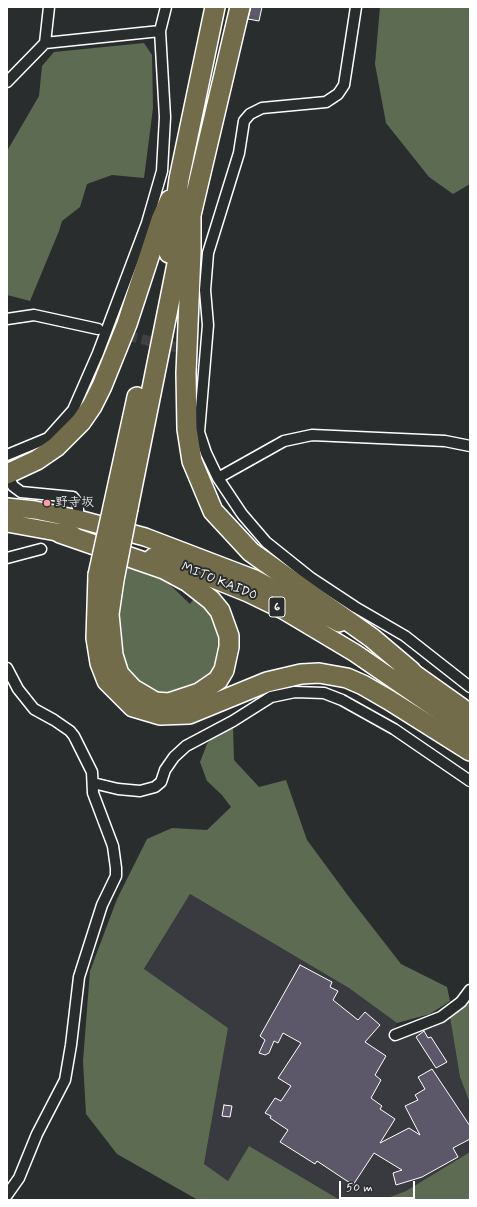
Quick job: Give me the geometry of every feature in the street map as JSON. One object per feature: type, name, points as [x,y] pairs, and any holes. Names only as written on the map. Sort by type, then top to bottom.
[{"type":"highway","points":[[121,507],[170,248],[179,179],[215,7]]},
{"type":"highway","points":[[240,7],[191,215],[180,249],[121,507],[106,578],[96,638],[100,663],[107,681],[133,707],[160,715],[189,714],[284,676],[319,673],[347,678],[389,700],[470,751]]},
{"type":"highway","points":[[8,469],[37,460],[56,447],[82,422],[92,406],[102,386],[127,324],[161,220],[179,179]]},
{"type":"highway","points":[[191,215],[186,374],[187,429],[192,461],[214,511],[251,552],[372,638],[411,671]]},
{"type":"highway","name":"MITO KAIDO","points":[[7,507],[34,510],[78,519],[145,537],[255,579],[331,618],[411,671],[470,713]]},
{"type":"highway","name":"MITO KAIDO","points":[[7,523],[96,540],[176,564],[248,593],[318,630],[470,732]]},
{"type":"highway","points":[[60,533],[164,569],[188,582],[211,600],[220,611],[229,636],[226,665],[218,680],[199,693],[169,703],[156,702],[133,689],[119,674],[113,656],[106,578]]},
{"type":"street","points":[[7,82],[45,43],[49,7]]},
{"type":"street","points":[[78,519],[78,504],[73,497],[21,492],[12,486],[8,469],[48,438],[73,410],[98,353],[147,223],[162,171],[165,144],[164,91],[160,31],[166,7]]},
{"type":"street","points":[[356,7],[344,85],[338,94],[333,99],[326,102],[262,108],[250,114],[244,121],[239,153],[208,253],[205,290],[208,325],[202,354],[199,432],[206,453],[218,478],[242,514],[266,542],[311,578],[355,608],[405,636],[470,687]]},
{"type":"street","points":[[45,43],[160,31]]},
{"type":"street","points":[[7,319],[34,315],[98,329]]},
{"type":"street","points":[[218,478],[284,440],[312,435],[445,441],[470,446]]},
{"type":"street","points":[[7,558],[41,549]]},
{"type":"street","points":[[7,668],[18,689],[34,709],[54,720],[70,731],[74,736],[90,767],[96,804],[113,846],[116,876],[102,905],[79,977],[71,1045],[65,1080],[37,1134],[19,1178],[7,1195]]},
{"type":"street","points":[[93,783],[118,789],[140,791],[155,788],[161,782],[165,770],[174,757],[186,746],[233,721],[272,697],[295,692],[324,693],[342,700],[394,729],[470,781]]},
{"type":"street","points":[[395,1035],[441,1017],[461,1002],[470,990]]},
{"type":"shaded area","points":[[190,894],[349,988],[397,1023],[393,1032],[397,1041],[450,1017],[460,1077],[470,1103],[470,1152],[406,1191],[382,1200],[340,1200],[249,1146],[228,1181],[204,1164],[228,1028],[144,970]]},
{"type":"green space","points":[[380,7],[470,7],[470,184],[453,194],[429,177],[386,123],[375,64]]},
{"type":"green space","points":[[144,43],[152,55],[153,108],[144,178],[112,175],[87,184],[80,207],[62,221],[30,301],[7,295],[7,151],[39,96],[42,66],[54,52]]},
{"type":"green space","points":[[123,565],[163,578],[190,604],[197,594],[219,623],[222,650],[211,677],[187,693],[158,695],[131,679],[115,638]]},
{"type":"green space","points":[[233,726],[234,760],[259,787],[286,780],[307,840],[401,964],[447,987],[450,1001],[430,1014],[397,1023],[349,988],[190,894],[144,969],[228,1028],[204,1164],[228,1181],[249,1146],[340,1200],[198,1200],[117,1154],[86,1114],[83,1061],[90,971],[117,899],[147,839],[172,828],[207,830],[231,807],[222,795],[207,781],[200,762],[207,744],[216,733]]},
{"type":"green space","points":[[470,998],[470,1103],[460,1077],[450,1017]]},
{"type":"green space","points":[[470,1152],[470,1200],[382,1200],[406,1191]]},
{"type":"building","points":[[251,7],[262,7],[259,21],[248,19]]},
{"type":"building","points":[[300,965],[332,982],[330,987],[338,991],[333,1000],[358,1020],[365,1012],[380,1025],[365,1042],[386,1056],[375,1075],[381,1080],[371,1098],[382,1106],[380,1109],[395,1119],[380,1143],[409,1128],[420,1135],[405,1106],[418,1100],[415,1095],[425,1089],[418,1077],[432,1069],[470,1126],[470,1139],[453,1148],[458,1157],[422,1177],[396,1185],[393,1173],[402,1170],[374,1153],[353,1185],[317,1161],[315,1164],[280,1142],[288,1130],[265,1113],[275,1098],[281,1101],[291,1086],[278,1078],[301,1043],[283,1033],[278,1043],[274,1041],[269,1053],[265,1055],[259,1053],[265,1040],[260,1036]]},
{"type":"building","points":[[424,1031],[428,1038],[431,1037],[447,1062],[436,1068],[416,1037]]},
{"type":"building","points":[[224,1105],[232,1106],[230,1117],[222,1116]]},
{"type":"tunnel","points":[[98,329],[198,352]]},
{"type":"place","name":"野寺坂","points":[[47,503]]}]
